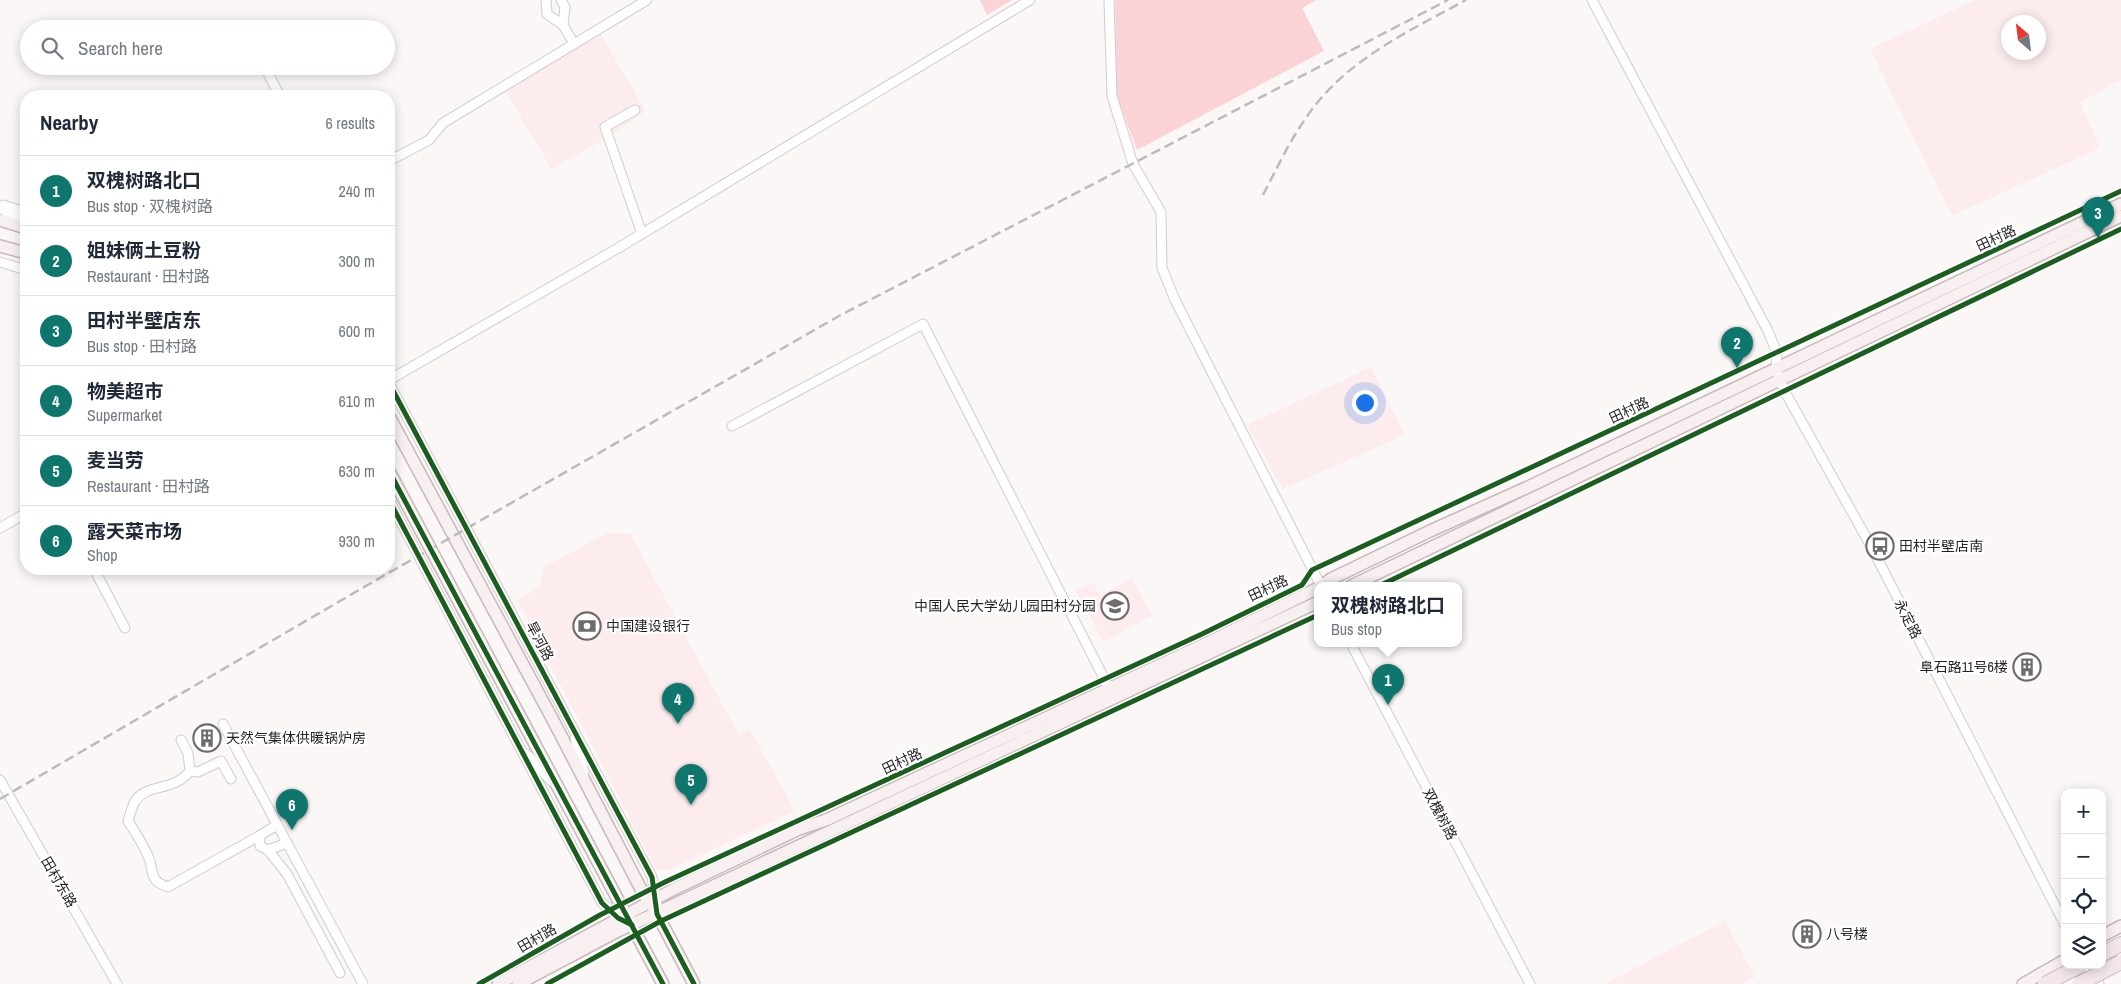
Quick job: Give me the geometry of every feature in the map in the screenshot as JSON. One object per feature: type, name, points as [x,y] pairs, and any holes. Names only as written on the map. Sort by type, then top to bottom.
[{"type":"highway","points":[[2106,952],[2121,944]]},
{"type":"highway","points":[[2083,984],[2121,962]]},
{"type":"highway","points":[[2046,977],[2069,969]]},
{"type":"main road","name":"田村路","points":[[1330,582],[1430,531],[1526,488],[2121,204]]},
{"type":"main road","points":[[1359,582],[2121,216]]},
{"type":"main road","points":[[0,220],[20,226]]},
{"type":"main road","points":[[0,246],[20,251]]},
{"type":"main road","name":"旱河路","points":[[395,427],[588,789],[652,900],[657,914],[694,984]]},
{"type":"main road","points":[[395,482],[561,792],[622,916],[632,925],[664,984]]},
{"type":"main road","name":"田村路","points":[[498,984],[652,900],[799,829],[826,820],[1314,590]]},
{"type":"main road","points":[[518,984],[632,925],[1314,604]]},
{"type":"main road","points":[[2106,934],[2121,926]]},
{"type":"main road","points":[[2046,977],[2061,964]]},
{"type":"main road","points":[[2023,984],[2058,972],[2065,978],[2066,984]]},
{"type":"street","points":[[546,0],[547,14],[564,25],[574,44]]},
{"type":"street","points":[[561,0],[565,7],[564,25]]},
{"type":"street","points":[[395,158],[429,140],[443,123],[647,0]]},
{"type":"street","points":[[395,378],[642,234],[1030,0]]},
{"type":"street","points":[[1109,0],[1112,96],[1133,164],[1161,212],[1162,268],[1175,300],[1317,582]]},
{"type":"street","name":"永定路","points":[[1592,0],[1768,331],[1777,353],[1776,368],[1780,381],[1873,550],[2064,924]]},
{"type":"street","points":[[269,75],[277,90]]},
{"type":"street","points":[[635,110],[605,127],[642,234]]},
{"type":"street","points":[[0,206],[20,211]]},
{"type":"street","points":[[0,206],[20,220]]},
{"type":"street","points":[[0,262],[20,268]]},
{"type":"street","points":[[732,426],[922,324],[1109,688]]},
{"type":"street","name":"旱河路","points":[[395,392],[652,877],[652,900]]},
{"type":"street","points":[[395,511],[602,903],[622,916]]},
{"type":"street","points":[[0,528],[20,516]]},
{"type":"street","points":[[97,575],[125,628]]},
{"type":"street","name":"双槐树路","points":[[1353,647],[1530,984]]},
{"type":"street","points":[[571,723],[588,789]]},
{"type":"street","points":[[223,724],[363,984]]},
{"type":"street","points":[[181,740],[188,753],[190,770],[182,781],[170,786],[153,788],[136,801],[128,821],[149,857],[151,872],[158,883],[168,886],[277,825]]},
{"type":"street","points":[[517,742],[561,792]]},
{"type":"street","points":[[190,770],[198,772],[221,761],[231,778]]},
{"type":"street","name":"田村东路","points":[[0,780],[117,984]]},
{"type":"street","points":[[259,836],[260,846],[268,850],[287,874],[340,973]]},
{"type":"street","points":[[268,850],[287,842]]},
{"type":"street","points":[[2081,969],[2083,984],[2097,981],[2090,969]]},
{"type":"shaded area","points":[[980,0],[1012,0],[987,15]]},
{"type":"shaded area","points":[[1115,0],[1316,0],[1302,8],[1324,51],[1137,150],[1116,94]]},
{"type":"shaded area","points":[[1975,0],[2121,0],[2121,80],[2080,102],[2100,148],[1952,216],[1870,49]]},
{"type":"shaded area","points":[[601,35],[646,111],[602,141],[550,170],[544,156],[505,91]]},
{"type":"shaded area","points":[[1371,367],[1405,435],[1283,489],[1247,425]]},
{"type":"shaded area","points":[[607,533],[630,533],[739,735],[750,729],[795,811],[671,869],[656,870],[517,600],[543,585],[540,578],[544,567]]},
{"type":"shaded area","name":"中国人民大学幼儿园田村分园","points":[[1132,579],[1152,616],[1103,642],[1076,591],[1093,582],[1100,595]]},
{"type":"shaded area","points":[[1725,921],[1755,977],[1741,984],[1604,984]]},
{"type":"railway","points":[[395,569],[839,316],[1448,0]]},
{"type":"railway","points":[[1263,195],[1301,125],[1323,96],[1341,78],[1380,48],[1466,0]]},
{"type":"railway","points":[[0,799],[385,575]]},
{"type":"cycle path","points":[[479,984],[600,915],[665,882],[1202,634],[1302,585],[1312,570],[2121,191]]},
{"type":"cycle path","points":[[1387,582],[2121,229]]},
{"type":"cycle path","points":[[395,394],[652,877],[657,914],[694,984]]},
{"type":"cycle path","points":[[395,482],[663,984]]},
{"type":"cycle path","points":[[395,511],[602,903],[618,918],[632,925]]},
{"type":"cycle path","points":[[547,984],[661,921],[1314,617]]},
{"type":"place","name":"田村半壁店东","points":[[2098,238]]},
{"type":"place","name":"姐妹俩土豆粉","points":[[1737,368]]},
{"type":"place","name":"田村半壁店南","points":[[1880,546]]},
{"type":"place","name":"中国人民大学幼儿园田村分园","points":[[1115,606]]},
{"type":"place","name":"中国建设银行","points":[[587,626]]},
{"type":"place","name":"阜石路11号6楼","points":[[2027,667]]},
{"type":"place","name":"双槐树路北口","points":[[1388,705]]},
{"type":"place","name":"物美超市","points":[[678,724]]},
{"type":"place","name":"天然气集体供暖锅炉房","points":[[207,738]]},
{"type":"place","name":"麦当劳","points":[[691,805]]},
{"type":"place","name":"露天菜市场","points":[[292,830]]},
{"type":"place","name":"八号楼","points":[[1807,934]]}]
